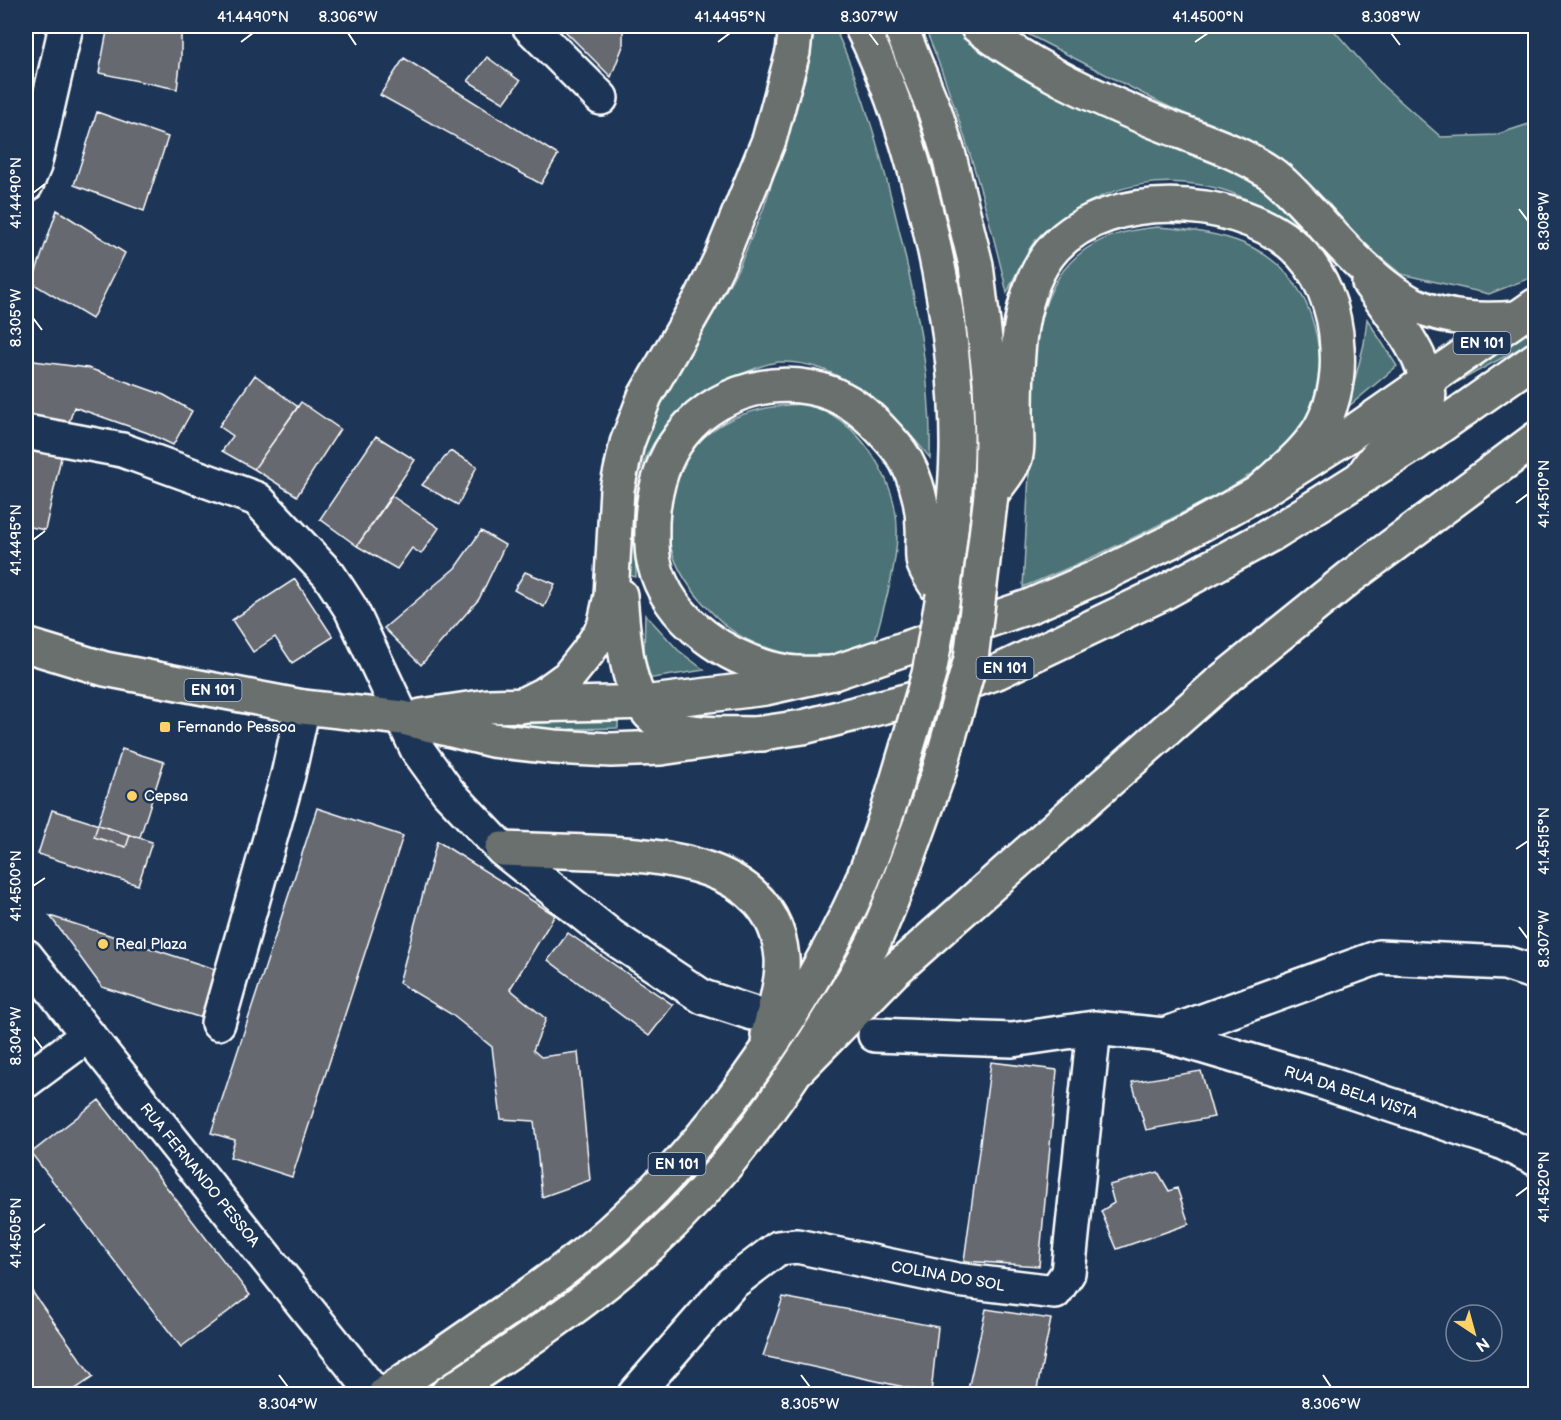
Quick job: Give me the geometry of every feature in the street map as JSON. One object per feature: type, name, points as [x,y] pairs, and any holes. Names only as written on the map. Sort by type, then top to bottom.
[{"type":"main road","points":[[520,706],[546,693],[568,677],[604,627],[612,597],[617,489],[627,443],[645,396],[702,297],[720,260],[769,140],[793,52],[796,26]]},
{"type":"main road","name":"EN 101","points":[[385,1395],[581,1257],[623,1221],[693,1146],[729,1103],[821,964],[847,915],[875,849],[929,674],[943,596],[955,504],[957,450],[951,335],[941,277],[912,158],[894,102],[873,49],[861,26]]},
{"type":"main road","name":"EN 101","points":[[447,1395],[606,1283],[646,1248],[725,1169],[797,1070],[841,1001],[875,939],[907,861],[939,772],[971,659],[991,495],[990,381],[976,265],[949,156],[935,112],[900,26]]},
{"type":"main road","points":[[977,26],[1019,54],[1080,87],[1138,115],[1242,156],[1273,175],[1333,237],[1396,295],[1449,317],[1483,321],[1526,312]]},
{"type":"main road","points":[[991,495],[1016,460],[1016,378],[1019,337],[1027,299],[1036,274],[1054,248],[1074,230],[1104,215],[1142,207],[1176,206],[1210,208],[1238,215],[1291,244],[1308,263],[1324,290],[1335,320],[1338,374],[1322,426],[1309,445],[1258,493]]},
{"type":"main road","points":[[1333,237],[1385,306],[1413,348],[1427,380],[1429,404],[1422,416],[1380,452],[1362,477]]},
{"type":"main road","name":"EN 101","points":[[403,718],[488,706],[640,703],[766,688],[833,673],[1038,602],[1140,556],[1258,493],[1346,437],[1526,312]]},
{"type":"main road","name":"EN 101","points":[[26,645],[105,669],[303,707],[403,718],[492,740],[554,747],[611,750],[661,748],[803,727],[878,710],[941,692],[997,672],[1161,594],[1272,534],[1415,444],[1536,359]]},
{"type":"main road","points":[[833,673],[789,672],[738,656],[715,643],[685,619],[666,595],[654,562],[652,535],[653,506],[661,475],[674,444],[696,419],[726,397],[770,386],[807,385],[844,399],[874,422],[897,447],[915,480],[923,509],[924,564],[943,596]]},
{"type":"main road","points":[[797,1070],[894,971],[1219,683],[1349,578],[1536,439]]},
{"type":"main road","points":[[615,548],[625,647],[630,677],[640,703],[652,716],[669,727],[690,732],[763,734]]},
{"type":"main road","points":[[502,849],[646,855],[689,862],[718,873],[745,889],[765,910],[778,936],[782,960],[776,1004],[764,1053]]},
{"type":"street","points":[[26,185],[34,166],[66,26]]},
{"type":"street","points":[[529,26],[601,98]]},
{"type":"street","points":[[26,432],[122,450],[256,499],[329,575],[351,609],[417,749],[448,792],[502,849],[611,936],[703,998],[752,1013]]},
{"type":"street","points":[[218,1023],[288,775],[303,707]]},
{"type":"street","name":"RUA FERNANDO PESSOA","points":[[26,956],[375,1395]]},
{"type":"street","points":[[875,1035],[1012,1040],[1094,1028],[1164,1035],[1379,957],[1505,963],[1536,973]]},
{"type":"street","name":"COLINA DO SOL","points":[[635,1394],[732,1283],[778,1248],[797,1246],[957,1280],[1055,1292],[1068,1273],[1094,1028]]},
{"type":"street","points":[[26,1080],[88,1035]]},
{"type":"street","name":"RUA DA BELA VISTA","points":[[1164,1035],[1341,1088],[1499,1142],[1536,1159]]},
{"type":"green space","points":[[815,26],[834,26],[855,77],[888,184],[923,347],[929,402],[930,458],[883,407],[844,379],[823,369],[801,363],[778,362],[727,379],[691,400],[670,422],[644,460],[636,493],[636,577],[628,575],[629,497],[642,437],[671,380],[695,346],[739,267],[763,210],[808,68]]},
{"type":"green space","points":[[924,26],[955,26],[981,45],[1251,179],[1277,202],[1308,237],[1255,203],[1220,189],[1180,183],[1142,184],[1106,194],[1089,202],[1047,229],[1027,253],[1007,293],[971,158]]},
{"type":"green space","points":[[1012,26],[1330,26],[1382,85],[1441,137],[1495,135],[1535,122],[1535,276],[1489,294],[1401,274],[1350,232],[1265,152],[1157,101]]},
{"type":"green space","points":[[1157,227],[1223,236],[1262,253],[1279,266],[1293,282],[1306,303],[1317,337],[1320,386],[1316,405],[1303,430],[1296,438],[1272,459],[1235,484],[1124,542],[1023,587],[1032,377],[1040,322],[1048,297],[1060,274],[1077,256],[1095,243],[1114,235]]},
{"type":"green space","points":[[1367,319],[1397,366],[1348,407],[1364,344]]},
{"type":"green space","points":[[1535,319],[1535,340],[1458,382],[1457,379]]},
{"type":"green space","points":[[805,404],[831,414],[845,424],[870,451],[887,483],[896,518],[894,563],[874,644],[829,655],[813,656],[782,652],[752,642],[726,626],[697,597],[687,583],[675,561],[669,538],[673,498],[679,474],[690,454],[703,438],[738,416],[781,406]]},
{"type":"green space","points":[[645,614],[678,650],[704,670],[647,679],[644,652]]},
{"type":"green space","points":[[618,720],[618,728],[571,729],[554,739],[482,725]]},
{"type":"building","points":[[108,26],[181,26],[181,57],[177,89],[99,73]]},
{"type":"building","points":[[560,26],[623,26],[623,46],[611,77]]},
{"type":"building","points":[[487,57],[520,81],[504,103],[468,81]]},
{"type":"building","points":[[404,58],[558,155],[541,184],[380,95]]},
{"type":"building","points":[[97,112],[168,137],[144,211],[74,185]]},
{"type":"building","points":[[57,210],[125,253],[92,319],[32,283]]},
{"type":"building","points":[[26,360],[88,368],[164,395],[192,411],[173,445],[148,433],[74,407],[66,432],[26,423]]},
{"type":"building","points":[[255,375],[298,407],[254,469],[222,451],[233,436],[219,426]]},
{"type":"building","points":[[301,402],[340,429],[297,496],[254,469]]},
{"type":"building","points":[[376,436],[415,460],[357,546],[320,519]]},
{"type":"building","points":[[26,447],[62,453],[45,530],[26,526]]},
{"type":"building","points":[[450,451],[477,466],[458,505],[422,485]]},
{"type":"building","points":[[392,496],[439,528],[421,554],[412,548],[397,569],[357,546]]},
{"type":"building","points":[[481,531],[505,545],[479,599],[421,665],[384,628],[455,568]]},
{"type":"building","points":[[525,572],[555,584],[544,607],[514,590]]},
{"type":"building","points":[[295,579],[333,637],[292,663],[275,637],[253,652],[232,620]]},
{"type":"building","points":[[122,749],[164,762],[140,837],[130,835],[126,847],[94,837]]},
{"type":"building","points":[[317,808],[403,836],[292,1177],[230,1157],[235,1140],[211,1133]]},
{"type":"building","points":[[52,810],[152,842],[138,885],[38,854]]},
{"type":"building","points":[[437,841],[555,915],[510,989],[546,1019],[533,1050],[541,1057],[578,1052],[590,1180],[542,1197],[534,1121],[501,1119],[492,1047],[451,1014],[399,983]]},
{"type":"building","name":"Real Plaza","points":[[50,916],[221,971],[205,1019],[102,987]]},
{"type":"building","points":[[568,933],[673,1005],[649,1036],[548,960]]},
{"type":"building","points":[[991,1062],[1057,1070],[1039,1266],[964,1261]]},
{"type":"building","points":[[1201,1071],[1214,1117],[1146,1130],[1132,1082]]},
{"type":"building","points":[[99,1100],[250,1295],[181,1347],[31,1153]]},
{"type":"building","points":[[1158,1172],[1169,1191],[1177,1188],[1189,1224],[1117,1249],[1101,1211],[1114,1203],[1109,1185]]},
{"type":"building","points":[[26,1283],[93,1377],[68,1394],[26,1394]]},
{"type":"building","points":[[783,1297],[938,1327],[931,1393],[763,1356]]},
{"type":"building","points":[[986,1309],[1051,1319],[1036,1394],[967,1394]]},
{"type":"place","name":"Fernando Pessoa","points":[[165,727]]},
{"type":"place","name":"Cepsa","points":[[132,796]]},
{"type":"place","name":"Real Plaza","points":[[103,944]]}]
